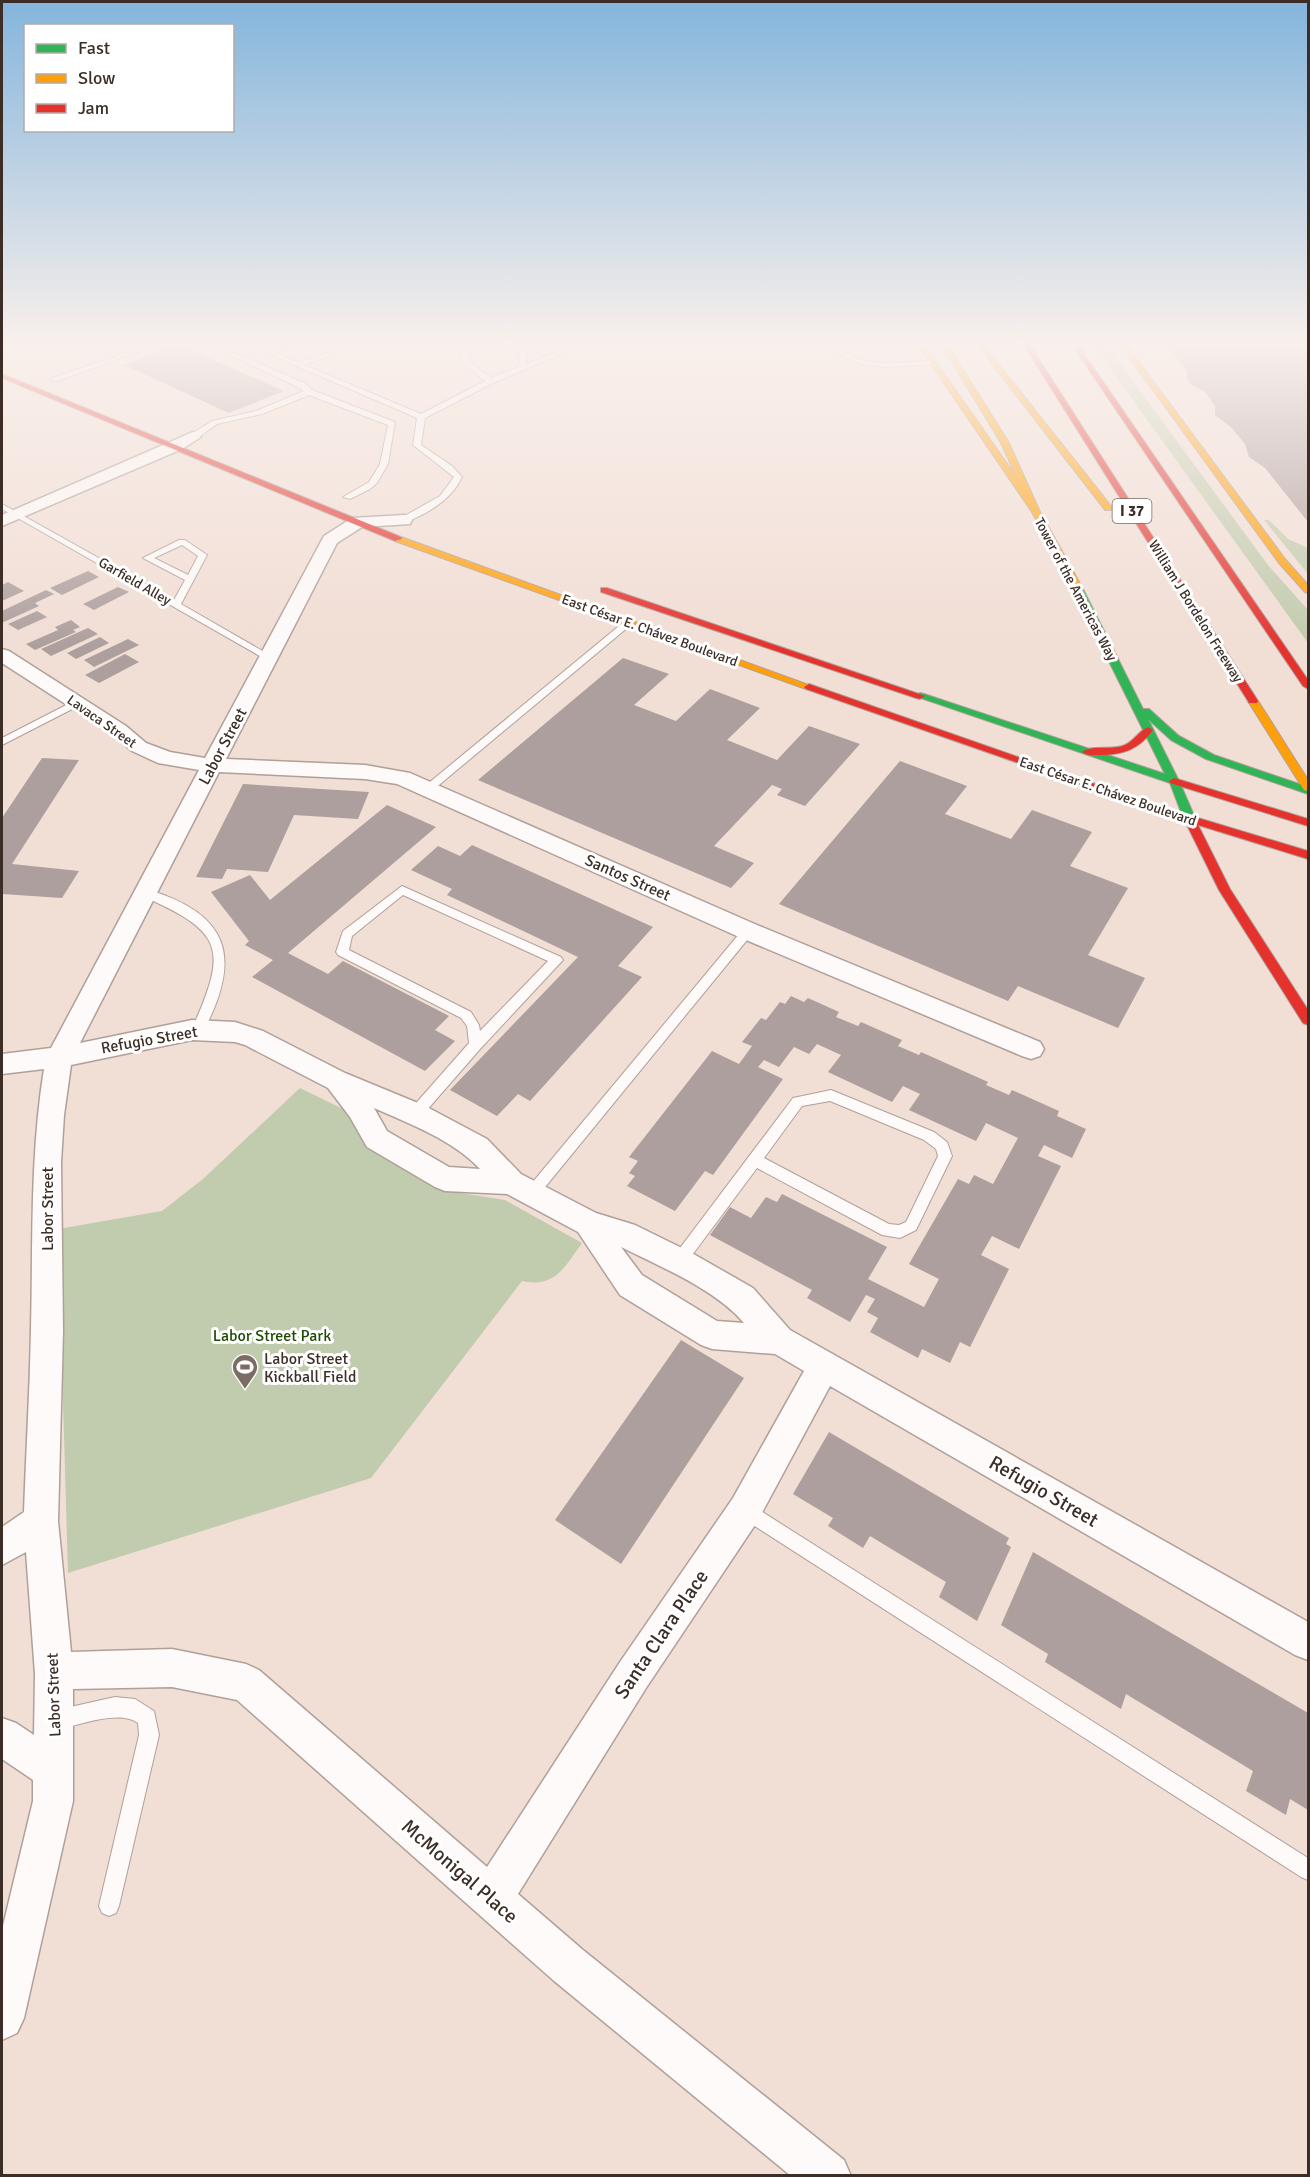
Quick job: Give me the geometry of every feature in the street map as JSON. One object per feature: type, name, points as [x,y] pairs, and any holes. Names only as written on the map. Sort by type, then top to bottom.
[{"type":"main road","name":"East César E. Chávez Boulevard","points":[[194,444],[306,502],[357,503],[628,623],[1003,739],[1087,752],[1308,822]]},
{"type":"main road","name":"Tower of the Americas Way","points":[[988,444],[1036,513],[1095,621],[1225,890],[1308,1020]]},
{"type":"main road","points":[[1005,444],[1036,513]]},
{"type":"main road","points":[[1057,444],[1117,520]]},
{"type":"main road","name":"William J Bordelon Freeway","points":[[1089,444],[1308,790]]},
{"type":"main road","name":"I 37","points":[[1142,444],[1308,686]]},
{"type":"main road","points":[[1196,444],[1282,561],[1308,590]]},
{"type":"main road","points":[[404,520],[425,527]]},
{"type":"main road","points":[[1146,558],[1240,681]]},
{"type":"main road","name":"East César E. Chávez Boulevard","points":[[589,585],[1003,739],[1191,820],[1308,855]]},
{"type":"main road","points":[[1134,702],[1175,738],[1192,748],[1231,765],[1308,790]]},
{"type":"main road","points":[[1087,752],[1118,752],[1132,748],[1142,741],[1148,730]]},
{"type":"street","points":[[9,518],[171,444]]},
{"type":"street","points":[[357,503],[404,520]]},
{"type":"street","name":"Labor Street","points":[[2,2018],[53,1801],[54,1674],[41,1521],[47,1330],[47,1162],[50,1115],[59,1057],[330,540],[357,503]]},
{"type":"street","name":"Lavaca Street","points":[[2,655],[154,755],[211,765]]},
{"type":"street","name":"Santos Street","points":[[211,765],[365,772],[402,778],[748,931],[1031,1049]]},
{"type":"street","name":"Refugio Street","points":[[2,1064],[59,1057],[198,1029],[235,1032],[254,1038],[336,1080],[415,1114],[477,1148],[521,1188],[588,1223],[625,1234],[679,1261],[742,1298],[779,1340],[1308,1642]]},
{"type":"street","name":"Refugio Street","points":[[336,1080],[360,1109],[377,1139],[445,1179],[521,1188]]},
{"type":"street","name":"Refugio Street","points":[[588,1223],[631,1284],[712,1335],[779,1340]]},
{"type":"street","name":"Santa Clara Place","points":[[491,1899],[633,1675],[745,1509],[824,1365]]},
{"type":"street","points":[[2,1548],[41,1521]]},
{"type":"street","name":"McMonigal Place","points":[[54,1674],[79,1669],[172,1668],[246,1683],[568,1965],[828,2175]]},
{"type":"street","points":[[2,1737],[54,1771]]},
{"type":"lane","points":[[357,503],[384,464],[388,444]]},
{"type":"lane","points":[[404,520],[444,496],[455,486],[458,477],[454,471],[427,456],[417,444]]},
{"type":"lane","name":"Garfield Alley","points":[[2,506],[9,518],[176,605],[268,657]]},
{"type":"lane","points":[[176,605],[203,555],[182,542],[147,558],[190,579]]},
{"type":"lane","points":[[429,788],[628,623]]},
{"type":"lane","points":[[2,742],[76,703]]},
{"type":"lane","points":[[415,1114],[476,1044],[557,960],[402,890],[347,934],[342,952],[466,1015],[472,1025],[476,1044]]},
{"type":"lane","points":[[146,893],[174,905],[206,925],[220,948],[219,974],[198,1029]]},
{"type":"lane","points":[[521,1188],[748,931]]},
{"type":"lane","points":[[679,1261],[754,1160],[798,1102],[831,1095],[929,1136],[942,1146],[945,1156],[911,1226],[900,1232],[887,1230],[754,1160]]},
{"type":"lane","points":[[745,1509],[1308,1870]]},
{"type":"lane","points":[[55,1720],[115,1707],[135,1709],[147,1718],[149,1735],[109,1906]]},
{"type":"green space","points":[[1164,444],[1179,444],[1268,565],[1308,610],[1308,643]]},
{"type":"green space","points":[[1264,520],[1269,520],[1288,539],[1308,548],[1308,574]]},
{"type":"green space","name":"Labor Street Park","points":[[300,1088],[343,1109],[363,1140],[381,1152],[454,1192],[505,1200],[582,1243],[564,1268],[551,1279],[543,1282],[522,1281],[371,1478],[68,1573],[58,1229],[162,1211],[203,1179]]},
{"type":"building","points":[[1245,444],[1308,444],[1308,522],[1265,468],[1249,457]]},
{"type":"building","points":[[88,571],[99,577],[62,595],[50,588]]},
{"type":"building","points":[[8,582],[24,591],[2,601],[2,585]]},
{"type":"building","points":[[118,587],[129,592],[94,610],[83,604]]},
{"type":"building","points":[[46,590],[54,594],[35,603],[39,606],[2,621],[2,611]]},
{"type":"building","points":[[37,611],[47,617],[18,630],[8,624]]},
{"type":"building","points":[[71,620],[80,627],[73,630],[76,632],[35,650],[26,644],[58,630],[55,627]]},
{"type":"building","points":[[88,628],[98,634],[51,656],[41,649]]},
{"type":"building","points":[[100,637],[109,643],[76,659],[67,653]]},
{"type":"building","points":[[128,639],[139,645],[94,667],[84,660]]},
{"type":"building","points":[[125,654],[139,662],[99,683],[85,675]]},
{"type":"building","points":[[623,658],[669,674],[634,705],[676,721],[710,689],[760,708],[727,740],[777,760],[809,726],[860,744],[805,806],[777,795],[782,789],[772,785],[714,846],[754,863],[731,888],[478,780]]},
{"type":"building","points":[[42,758],[79,760],[12,864],[79,871],[62,898],[2,894],[2,818]]},
{"type":"building","points":[[900,761],[967,786],[945,814],[1011,839],[1032,810],[1092,832],[1070,866],[1128,888],[1088,955],[1145,978],[1118,1028],[1018,986],[1008,1001],[779,904]]},
{"type":"building","points":[[243,784],[369,792],[358,819],[294,815],[268,872],[227,869],[222,879],[196,877]]},
{"type":"building","points":[[387,805],[436,827],[288,953],[328,974],[343,961],[449,1016],[435,1030],[455,1041],[425,1071],[252,977],[273,960],[245,945],[249,941],[211,892],[250,875],[270,900]]},
{"type":"building","points":[[472,845],[653,927],[618,966],[642,977],[530,1101],[518,1094],[497,1116],[450,1090],[578,957],[447,895],[452,889],[411,870],[438,846],[460,856]]},
{"type":"building","points":[[791,996],[804,1002],[808,998],[839,1012],[836,1017],[858,1026],[861,1022],[902,1040],[898,1046],[919,1055],[921,1052],[988,1082],[986,1085],[1009,1095],[1012,1090],[1059,1111],[1057,1116],[1086,1129],[1072,1158],[1044,1145],[1038,1156],[1061,1166],[1019,1249],[992,1236],[981,1255],[1009,1269],[970,1347],[960,1342],[950,1363],[922,1349],[918,1358],[870,1332],[878,1318],[867,1312],[875,1299],[866,1295],[850,1322],[807,1298],[812,1290],[710,1235],[730,1207],[751,1218],[766,1197],[777,1202],[782,1194],[887,1247],[868,1279],[924,1307],[939,1279],[909,1264],[958,1179],[969,1184],[974,1175],[993,1184],[1018,1138],[986,1123],[976,1141],[909,1110],[920,1094],[903,1086],[892,1102],[828,1072],[841,1055],[817,1044],[809,1054],[794,1047],[779,1067],[764,1060],[758,1067],[783,1079],[713,1175],[705,1171],[675,1211],[627,1186],[635,1176],[629,1173],[638,1161],[629,1157],[712,1051],[739,1064],[752,1046],[742,1042],[761,1018],[766,1020],[780,1002],[785,1004]]},
{"type":"building","points":[[681,1340],[744,1378],[621,1564],[555,1520]]},
{"type":"building","points":[[829,1432],[1009,1538],[1006,1544],[1011,1547],[977,1621],[939,1597],[946,1582],[870,1536],[863,1548],[828,1526],[833,1518],[793,1494]]},
{"type":"building","points":[[1033,1552],[1308,1713],[1308,1810],[1290,1799],[1286,1815],[1246,1791],[1253,1771],[1126,1694],[1121,1709],[1045,1662],[1048,1654],[1001,1625]]},
{"type":"traffic: fast","points":[[1078,589],[1174,781],[1190,820]]},
{"type":"traffic: fast","points":[[920,696],[1174,781]]},
{"type":"traffic: fast","points":[[1145,711],[1175,738],[1210,757],[1308,791]]},
{"type":"traffic: slow","points":[[989,444],[1036,512],[1078,589]]},
{"type":"traffic: slow","points":[[1005,444],[1036,512]]},
{"type":"traffic: slow","points":[[1058,444],[1108,508]]},
{"type":"traffic: slow","points":[[1196,444],[1282,561],[1308,590]]},
{"type":"traffic: slow","points":[[398,539],[809,687]]},
{"type":"traffic: slow","points":[[1253,701],[1308,788]]},
{"type":"traffic: jam","points":[[166,444],[398,539]]},
{"type":"traffic: jam","points":[[1090,444],[1253,701]]},
{"type":"traffic: jam","points":[[1142,444],[1308,686]]},
{"type":"traffic: jam","points":[[604,590],[920,696]]},
{"type":"traffic: jam","points":[[809,687],[1151,807],[1308,855]]},
{"type":"traffic: jam","points":[[1087,752],[1122,750],[1136,743],[1148,730]]},
{"type":"traffic: jam","points":[[1174,781],[1308,823]]},
{"type":"traffic: jam","points":[[1190,820],[1225,890],[1308,1020]]},
{"type":"place","name":"Labor Street Kickball Field","points":[[245,1390]]}]
